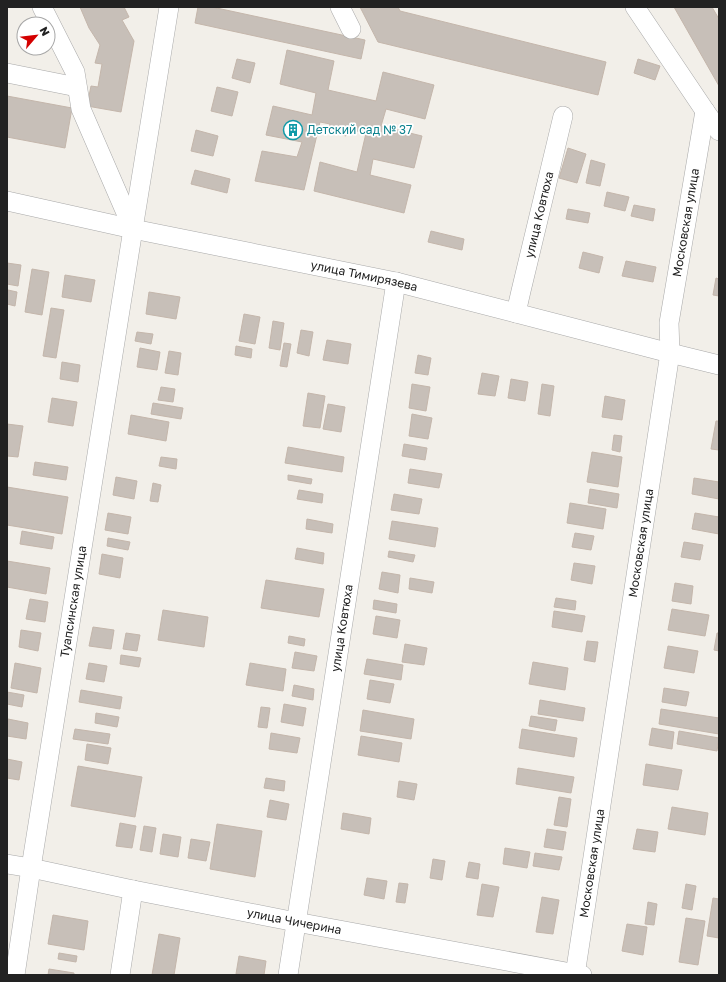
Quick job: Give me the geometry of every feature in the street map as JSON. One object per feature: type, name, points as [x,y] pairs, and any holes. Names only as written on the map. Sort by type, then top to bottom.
[{"type":"street","points":[[42,7],[75,72],[81,109],[133,229]]},
{"type":"street","name":"Туапсинская улица","points":[[15,975],[169,7]]},
{"type":"street","points":[[340,7],[351,29]]},
{"type":"street","points":[[635,7],[719,131]]},
{"type":"street","points":[[7,73],[77,87]]},
{"type":"street","name":"Московская улица","points":[[578,974],[670,353],[669,323],[705,111]]},
{"type":"street","name":"улица Ковтюха","points":[[516,313],[520,291],[563,116]]},
{"type":"street","name":"улица Тимирязева","points":[[7,201],[133,229],[396,282],[719,365]]},
{"type":"street","name":"улица Ковтюха","points":[[288,975],[396,282]]},
{"type":"street","name":"улица Чичерина","points":[[7,864],[296,922],[578,974]]},
{"type":"street","points":[[120,975],[134,890]]},
{"type":"building","points":[[80,7],[124,7],[129,17],[122,20],[134,41],[121,112],[87,106],[91,86],[98,87],[102,64],[95,63],[100,45],[89,28]]},
{"type":"building","points":[[198,7],[212,7],[365,40],[361,59],[195,23]]},
{"type":"building","points":[[360,7],[398,7],[400,11],[606,62],[598,95],[378,42]]},
{"type":"building","points":[[674,7],[712,7],[719,19],[719,86]]},
{"type":"building","name":"Детский сад № 37","points":[[287,50],[334,61],[328,90],[376,101],[383,72],[434,85],[425,119],[386,109],[381,126],[422,136],[414,168],[373,159],[370,175],[411,185],[404,213],[314,191],[320,162],[357,172],[366,133],[348,129],[346,136],[328,131],[330,124],[320,122],[304,190],[255,181],[262,151],[297,157],[302,142],[266,135],[273,106],[312,115],[316,93],[280,84]]},
{"type":"building","points":[[237,59],[255,63],[250,83],[232,78]]},
{"type":"building","points":[[638,59],[660,66],[655,80],[634,73]]},
{"type":"building","points":[[217,87],[238,92],[232,116],[211,111]]},
{"type":"building","points":[[7,96],[72,108],[65,148],[7,137]]},
{"type":"building","points":[[196,130],[218,136],[213,156],[191,151]]},
{"type":"building","points":[[568,148],[586,154],[577,183],[559,178]]},
{"type":"building","points":[[591,160],[605,164],[600,186],[586,183]]},
{"type":"building","points":[[195,170],[230,179],[227,193],[191,184]]},
{"type":"building","points":[[607,192],[629,197],[625,211],[604,206]]},
{"type":"building","points":[[634,205],[655,209],[653,221],[631,216]]},
{"type":"building","points":[[568,209],[590,213],[588,223],[566,219]]},
{"type":"building","points":[[431,231],[464,239],[462,250],[428,242]]},
{"type":"building","points":[[583,252],[603,257],[599,273],[579,268]]},
{"type":"building","points":[[626,261],[656,267],[653,282],[622,276]]},
{"type":"building","points":[[7,263],[21,265],[18,286],[7,284]]},
{"type":"building","points":[[32,269],[49,272],[42,315],[25,312]]},
{"type":"building","points":[[65,275],[95,280],[91,302],[62,297]]},
{"type":"building","points":[[716,278],[719,279],[719,296],[713,295]]},
{"type":"building","points":[[8,290],[17,292],[15,306],[7,304]]},
{"type":"building","points":[[149,292],[180,297],[176,319],[146,314]]},
{"type":"building","points":[[51,308],[64,310],[56,358],[43,356]]},
{"type":"building","points":[[244,314],[260,317],[255,344],[239,341]]},
{"type":"building","points":[[273,321],[284,323],[280,350],[269,348]]},
{"type":"building","points":[[301,330],[313,332],[309,356],[297,353]]},
{"type":"building","points":[[137,332],[153,334],[151,344],[135,341]]},
{"type":"building","points":[[327,340],[351,344],[348,364],[323,360]]},
{"type":"building","points":[[284,343],[291,344],[287,367],[280,366]]},
{"type":"building","points":[[236,346],[252,349],[251,358],[235,355]]},
{"type":"building","points":[[140,348],[160,352],[157,370],[137,367]]},
{"type":"building","points":[[169,351],[181,353],[178,375],[165,373]]},
{"type":"building","points":[[418,355],[431,358],[428,375],[415,373]]},
{"type":"building","points":[[62,362],[80,365],[78,382],[60,379]]},
{"type":"building","points":[[482,373],[499,376],[495,396],[478,394]]},
{"type":"building","points":[[511,379],[528,382],[525,401],[508,398]]},
{"type":"building","points":[[412,384],[430,387],[426,411],[409,408]]},
{"type":"building","points":[[542,384],[554,386],[550,416],[538,414]]},
{"type":"building","points":[[161,387],[175,389],[173,402],[158,400]]},
{"type":"building","points":[[308,393],[325,396],[320,428],[303,426]]},
{"type":"building","points":[[605,396],[625,400],[622,420],[602,417]]},
{"type":"building","points":[[52,398],[77,402],[73,426],[48,422]]},
{"type":"building","points":[[153,403],[183,408],[181,419],[151,414]]},
{"type":"building","points":[[328,404],[345,407],[341,432],[323,429]]},
{"type":"building","points":[[412,414],[432,418],[428,439],[409,436]]},
{"type":"building","points":[[131,415],[169,422],[166,441],[128,434]]},
{"type":"building","points":[[716,421],[719,421],[719,450],[711,449]]},
{"type":"building","points":[[7,424],[23,426],[18,457],[7,456]]},
{"type":"building","points":[[614,435],[622,436],[620,452],[612,450]]},
{"type":"building","points":[[404,444],[427,448],[425,460],[402,456]]},
{"type":"building","points":[[288,447],[344,457],[342,472],[285,463]]},
{"type":"building","points":[[592,452],[622,457],[618,487],[587,482]]},
{"type":"building","points":[[161,457],[177,459],[176,469],[159,466]]},
{"type":"building","points":[[35,462],[68,467],[66,480],[33,475]]},
{"type":"building","points":[[410,469],[442,474],[439,488],[408,483]]},
{"type":"building","points":[[288,475],[312,479],[311,484],[288,480]]},
{"type":"building","points":[[116,477],[137,481],[134,499],[113,495]]},
{"type":"building","points":[[694,478],[719,482],[719,499],[692,494]]},
{"type":"building","points":[[153,483],[161,485],[158,502],[150,501]]},
{"type":"building","points":[[7,487],[68,497],[62,534],[7,525]]},
{"type":"building","points":[[590,489],[619,494],[617,508],[588,503]]},
{"type":"building","points":[[299,490],[323,494],[322,503],[297,499]]},
{"type":"building","points":[[394,494],[422,499],[419,514],[391,510]]},
{"type":"building","points":[[570,503],[606,509],[603,529],[567,523]]},
{"type":"building","points":[[108,513],[131,517],[128,534],[105,530]]},
{"type":"building","points":[[695,513],[719,517],[719,534],[692,529]]},
{"type":"building","points":[[307,519],[333,524],[332,533],[306,529]]},
{"type":"building","points":[[392,521],[438,528],[435,547],[389,539]]},
{"type":"building","points":[[22,531],[54,537],[52,549],[20,544]]},
{"type":"building","points":[[575,533],[594,536],[591,550],[572,547]]},
{"type":"building","points":[[108,538],[130,542],[128,550],[107,546]]},
{"type":"building","points":[[684,542],[703,545],[700,560],[681,557]]},
{"type":"building","points":[[297,548],[324,553],[323,564],[295,559]]},
{"type":"building","points":[[389,551],[415,555],[413,562],[388,557]]},
{"type":"building","points":[[102,554],[123,558],[120,578],[99,574]]},
{"type":"building","points":[[7,561],[50,568],[46,594],[7,587]]},
{"type":"building","points":[[574,563],[595,566],[592,584],[571,580]]},
{"type":"building","points":[[382,572],[400,575],[398,593],[379,589]]},
{"type":"building","points":[[410,578],[434,582],[432,593],[409,589]]},
{"type":"building","points":[[266,580],[324,589],[319,617],[261,608]]},
{"type":"building","points":[[675,583],[693,586],[691,604],[672,601]]},
{"type":"building","points":[[556,598],[576,601],[575,610],[554,607]]},
{"type":"building","points":[[30,599],[48,602],[45,622],[26,619]]},
{"type":"building","points":[[374,600],[397,604],[396,613],[373,609]]},
{"type":"building","points":[[672,609],[709,615],[705,636],[668,630]]},
{"type":"building","points":[[163,610],[208,617],[204,647],[158,640]]},
{"type":"building","points":[[554,611],[585,616],[582,632],[552,627]]},
{"type":"building","points":[[376,616],[400,620],[397,638],[373,634]]},
{"type":"building","points":[[93,627],[114,630],[111,649],[89,646]]},
{"type":"building","points":[[21,630],[41,633],[38,651],[19,647]]},
{"type":"building","points":[[126,633],[140,635],[137,651],[123,649]]},
{"type":"building","points":[[717,633],[719,633],[719,651],[714,650]]},
{"type":"building","points":[[289,636],[305,639],[304,646],[288,643]]},
{"type":"building","points":[[587,641],[598,642],[595,662],[584,660]]},
{"type":"building","points":[[405,644],[427,648],[424,665],[402,662]]},
{"type":"building","points":[[668,646],[698,651],[694,673],[664,668]]},
{"type":"building","points":[[295,652],[317,656],[314,671],[292,668]]},
{"type":"building","points":[[121,655],[141,658],[139,667],[120,664]]},
{"type":"building","points":[[367,659],[403,665],[401,680],[364,674]]},
{"type":"building","points":[[533,662],[568,668],[565,690],[529,684]]},
{"type":"building","points":[[15,663],[41,668],[37,693],[11,688]]},
{"type":"building","points":[[89,663],[107,666],[104,682],[86,679]]},
{"type":"building","points":[[250,663],[286,669],[283,691],[246,685]]},
{"type":"building","points":[[370,680],[394,684],[390,703],[367,699]]},
{"type":"building","points":[[294,685],[314,689],[313,700],[292,696]]},
{"type":"building","points":[[664,688],[689,692],[686,706],[662,702]]},
{"type":"building","points":[[81,690],[122,697],[120,709],[79,702]]},
{"type":"building","points":[[7,692],[24,695],[22,707],[7,704]]},
{"type":"building","points":[[540,700],[585,708],[583,721],[538,714]]},
{"type":"building","points":[[284,704],[306,708],[303,726],[281,722]]},
{"type":"building","points":[[261,707],[270,708],[267,728],[258,727]]},
{"type":"building","points":[[661,709],[719,718],[719,734],[659,724]]},
{"type":"building","points":[[363,710],[414,719],[411,739],[360,731]]},
{"type":"building","points":[[96,713],[119,717],[117,727],[95,723]]},
{"type":"building","points":[[531,716],[557,720],[555,731],[529,726]]},
{"type":"building","points":[[8,719],[28,723],[26,739],[7,736]]},
{"type":"building","points":[[652,728],[674,732],[672,749],[649,745]]},
{"type":"building","points":[[75,729],[110,734],[108,744],[73,739]]},
{"type":"building","points":[[522,729],[577,738],[574,757],[519,748]]},
{"type":"building","points":[[679,731],[719,738],[717,751],[677,744]]},
{"type":"building","points":[[271,733],[300,738],[297,753],[269,749]]},
{"type":"building","points":[[361,736],[402,743],[399,762],[358,755]]},
{"type":"building","points":[[87,744],[111,748],[108,764],[85,760]]},
{"type":"building","points":[[7,759],[22,762],[19,780],[7,778]]},
{"type":"building","points":[[646,764],[682,770],[678,790],[643,785]]},
{"type":"building","points":[[78,766],[142,777],[135,817],[71,806]]},
{"type":"building","points":[[518,768],[574,777],[571,793],[516,784]]},
{"type":"building","points":[[266,778],[285,781],[284,791],[264,788]]},
{"type":"building","points":[[399,781],[417,784],[414,800],[397,797]]},
{"type":"building","points":[[559,797],[571,799],[567,827],[554,825]]},
{"type":"building","points":[[270,800],[289,804],[286,820],[267,817]]},
{"type":"building","points":[[672,807],[708,813],[705,835],[668,829]]},
{"type":"building","points":[[343,813],[371,818],[369,834],[341,829]]},
{"type":"building","points":[[120,823],[136,826],[132,848],[116,846]]},
{"type":"building","points":[[217,824],[262,831],[255,877],[210,869]]},
{"type":"building","points":[[144,826],[156,828],[152,852],[140,850]]},
{"type":"building","points":[[547,829],[566,832],[563,850],[544,847]]},
{"type":"building","points":[[637,829],[658,832],[655,852],[633,849]]},
{"type":"building","points":[[163,834],[181,837],[178,857],[160,854]]},
{"type":"building","points":[[191,839],[210,842],[206,861],[188,858]]},
{"type":"building","points":[[505,848],[530,852],[527,868],[503,864]]},
{"type":"building","points":[[535,853],[562,857],[559,870],[533,866]]},
{"type":"building","points":[[433,859],[445,861],[442,880],[430,878]]},
{"type":"building","points":[[469,862],[480,864],[478,879],[466,877]]},
{"type":"building","points":[[367,878],[387,881],[384,899],[364,895]]},
{"type":"building","points":[[399,883],[408,884],[405,903],[396,902]]},
{"type":"building","points":[[482,884],[499,887],[493,917],[477,915]]},
{"type":"building","points":[[686,884],[696,886],[692,910],[682,908]]},
{"type":"building","points":[[542,897],[559,900],[553,934],[536,932]]},
{"type":"building","points":[[713,898],[719,899],[719,938],[707,936]]},
{"type":"building","points":[[648,902],[657,904],[654,925],[645,924]]},
{"type":"building","points":[[53,915],[88,921],[84,950],[48,944]]},
{"type":"building","points":[[686,918],[705,921],[698,965],[679,962]]},
{"type":"building","points":[[627,924],[647,927],[643,955],[622,951]]},
{"type":"building","points":[[159,934],[180,938],[174,975],[152,975]]},
{"type":"building","points":[[59,953],[77,956],[76,962],[58,959]]},
{"type":"building","points":[[239,956],[266,961],[264,975],[236,974]]},
{"type":"building","points":[[49,969],[74,973],[74,975],[48,975]]},
{"type":"place","name":"Детский сад № 37","points":[[293,130]]}]
